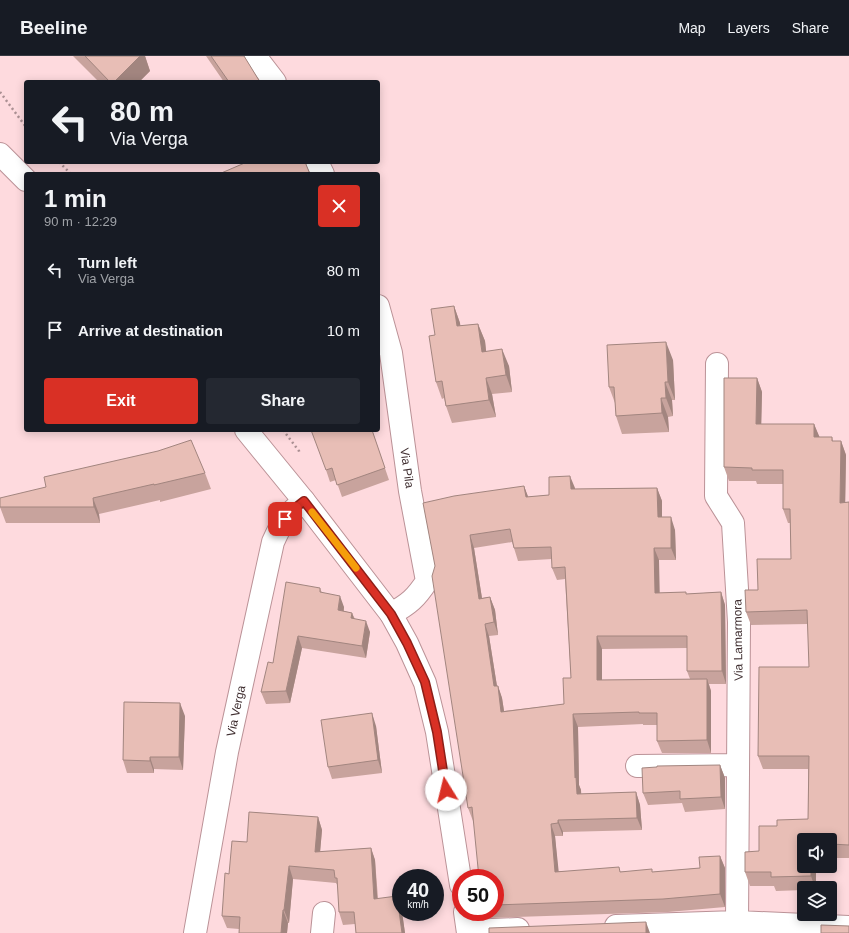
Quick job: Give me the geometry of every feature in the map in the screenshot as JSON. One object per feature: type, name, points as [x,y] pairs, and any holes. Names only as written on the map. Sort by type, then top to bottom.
[{"type":"street","points":[[255,56],[273,80]]},
{"type":"street","points":[[0,154],[24,178]]},
{"type":"street","name":"Via Pila","points":[[380,313],[391,353],[410,490],[427,580],[419,593],[406,606],[391,614]]},
{"type":"street","name":"Via Lamarmora","points":[[716,364],[716,496],[733,523],[739,622],[737,922]]},
{"type":"street","points":[[248,432],[304,501],[391,614],[407,643],[425,682],[437,732],[458,869]]},
{"type":"street","name":"Via Verga","points":[[194,933],[226,752],[273,542],[280,526],[290,512],[304,501]]},
{"type":"street","points":[[637,766],[738,765]]},
{"type":"street","points":[[595,926],[737,922],[849,927]]},
{"type":"street","points":[[467,925],[539,928]]},
{"type":"path","points":[[0,92],[24,125]]},
{"type":"path","points":[[61,164],[69,172]]},
{"type":"building","points":[[85,56],[140,56],[116,80],[108,80]]},
{"type":"building","points":[[211,56],[244,56],[259,80],[228,80]]},
{"type":"building","points":[[242,164],[306,164],[309,172],[224,172]]},
{"type":"building","points":[[454,306],[457,326],[478,324],[482,352],[502,349],[506,375],[486,378],[489,400],[446,406],[442,381],[436,382],[429,336],[435,335],[431,309]]},
{"type":"building","points":[[666,342],[668,382],[665,382],[666,398],[661,398],[662,413],[616,416],[614,387],[609,387],[607,345]]},
{"type":"building","points":[[724,378],[757,378],[756,424],[814,424],[814,437],[832,437],[832,441],[841,441],[840,503],[849,502],[849,845],[837,844],[837,833],[797,833],[797,873],[811,873],[811,876],[771,877],[771,872],[745,872],[745,852],[759,851],[759,826],[777,826],[777,820],[808,819],[809,756],[758,756],[759,667],[809,667],[807,610],[746,612],[745,590],[758,590],[757,559],[791,559],[790,509],[783,509],[783,470],[752,470],[752,468],[724,467]]},
{"type":"building","points":[[312,432],[373,432],[385,468],[337,485],[332,468],[326,470]]},
{"type":"building","points":[[191,440],[205,473],[93,498],[94,507],[0,507],[0,498],[46,487],[44,477],[158,451]]},
{"type":"building","points":[[570,476],[571,489],[657,488],[658,517],[671,517],[671,548],[654,548],[655,593],[686,592],[686,594],[721,592],[722,671],[687,671],[687,636],[597,636],[597,680],[707,679],[707,740],[657,741],[657,713],[639,712],[573,714],[577,794],[636,792],[637,818],[558,820],[558,823],[551,824],[555,872],[619,867],[620,872],[652,869],[652,872],[700,868],[699,857],[720,856],[720,894],[663,899],[504,905],[504,869],[478,869],[472,807],[468,808],[432,576],[435,566],[423,503],[454,496],[524,486],[526,497],[549,495],[549,477]],"holes":[[[510,529],[514,548],[551,547],[552,568],[565,567],[571,678],[563,678],[564,704],[501,712],[498,686],[494,686],[485,624],[494,622],[490,597],[479,599],[470,535]]]},
{"type":"building","points":[[286,582],[320,588],[320,592],[340,596],[338,610],[352,613],[351,618],[366,621],[362,646],[298,636],[286,691],[261,692],[268,662],[273,663]]},
{"type":"building","points":[[124,702],[180,703],[179,757],[150,757],[150,761],[123,760]]},
{"type":"building","points":[[372,713],[378,760],[328,767],[321,720]]},
{"type":"building","points":[[720,765],[721,797],[680,799],[680,791],[643,793],[642,768],[657,766]]},
{"type":"building","points":[[249,812],[318,817],[315,852],[371,848],[374,899],[392,897],[392,921],[400,921],[402,933],[356,933],[354,912],[339,912],[337,878],[335,878],[334,870],[289,866],[281,933],[239,933],[240,917],[222,916],[225,873],[229,874],[232,841],[247,842]]},
{"type":"building","points":[[646,922],[646,933],[489,933],[489,928]]},
{"type":"building","points":[[821,925],[849,926],[849,933],[821,933]]},
{"type":"slow traffic","points":[[312,512],[356,568]]},
{"type":"route","points":[[285,519],[290,512],[304,501],[391,614],[407,643],[425,682],[437,732],[446,790]]}]
